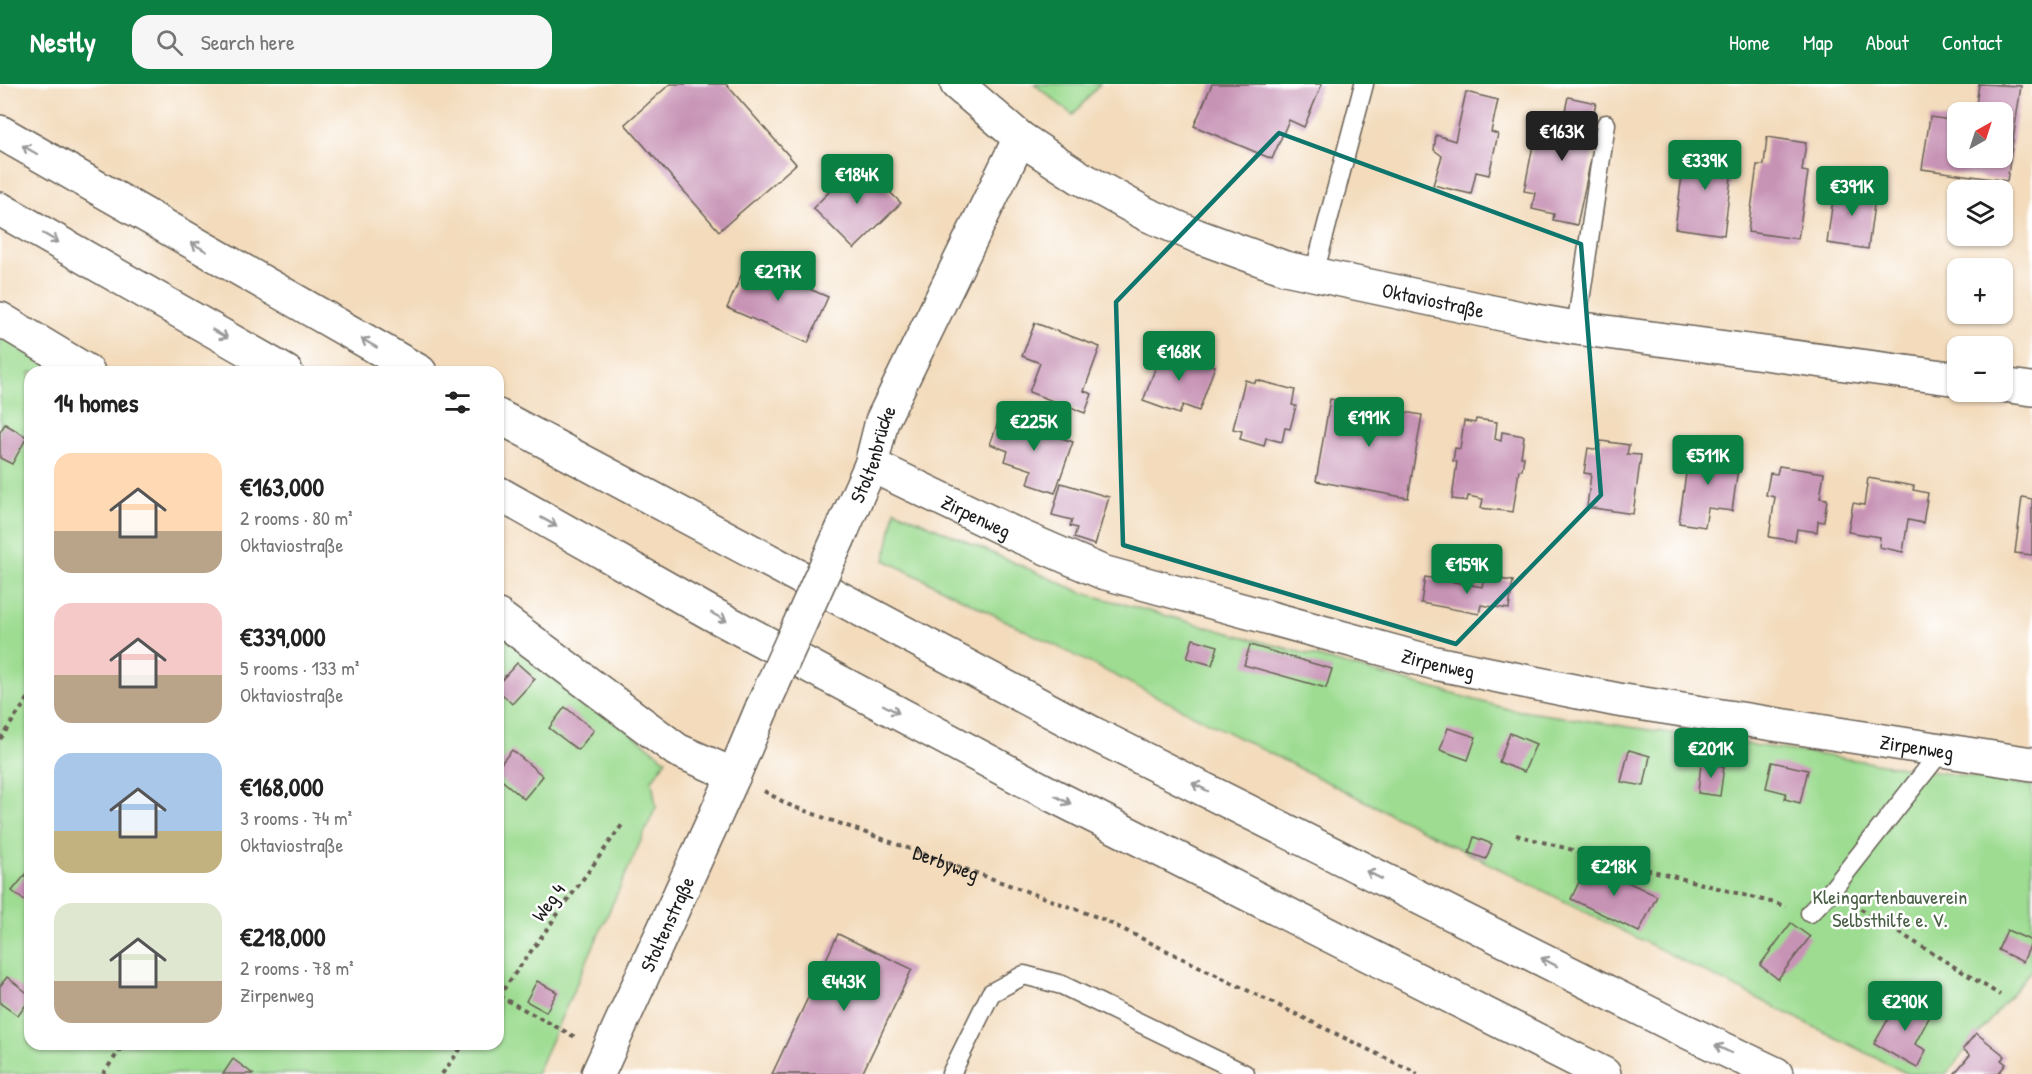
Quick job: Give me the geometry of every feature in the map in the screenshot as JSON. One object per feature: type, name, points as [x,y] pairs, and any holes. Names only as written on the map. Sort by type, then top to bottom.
[{"type":"main road","name":"Oktaviostraße","points":[[957,84],[1020,138],[1078,177],[1146,214],[1197,236],[1286,268],[1525,320],[1947,378]]},
{"type":"main road","points":[[0,132],[410,366]]},
{"type":"main road","name":"Stoltenbrücke","points":[[734,775],[872,465],[882,422],[1020,138]]},
{"type":"main road","points":[[0,208],[276,366]]},
{"type":"main road","points":[[0,319],[78,366]]},
{"type":"main road","points":[[2013,386],[2032,389]]},
{"type":"main road","points":[[504,419],[1092,733],[1776,1074]]},
{"type":"main road","name":"Zirpenweg","points":[[872,465],[1019,536],[1102,572],[1435,663],[1618,700],[2032,764]]},
{"type":"main road","points":[[504,496],[712,614],[1054,796],[1604,1074]]},
{"type":"main road","points":[[504,620],[677,750],[734,775]]},
{"type":"main road","name":"Stoltenstraße","points":[[602,1064],[734,775]]},
{"type":"lane","points":[[1314,274],[1364,84]]},
{"type":"lane","points":[[1576,328],[1606,124]]},
{"type":"lane","points":[[1810,913],[1832,890],[1942,750]]},
{"type":"lane","points":[[951,1074],[991,993],[1024,975],[1062,985],[1245,1074]]},
{"type":"path","points":[[0,739],[24,705]]},
{"type":"path","name":"Derbyweg","points":[[734,775],[789,804],[1100,918],[1418,1074]]},
{"type":"path","name":"Weg 4","points":[[504,988],[622,825]]},
{"type":"path","points":[[1516,835],[1810,913]]},
{"type":"path","points":[[1832,890],[2000,995]]},
{"type":"path","points":[[504,1000],[602,1064]]},
{"type":"path","points":[[103,1074],[120,1050]]},
{"type":"path","points":[[442,1074],[460,1050]]},
{"type":"highlighted area","points":[[1279,133],[1581,244],[1601,495],[1456,644],[1123,545],[1116,302]]},
{"type":"green space","points":[[1034,84],[1100,84],[1073,115]]},
{"type":"green space","points":[[0,333],[57,366],[24,366],[24,1050],[504,1050],[504,635],[666,760],[652,780],[656,807],[536,1074],[0,1074]]},
{"type":"green space","name":"Kleingartenbauverein Selbsthilfe e. V.","points":[[895,510],[1083,593],[1508,709],[2032,786],[2032,969],[1946,1074],[1908,1074],[885,560]]},
{"type":"building","points":[[670,84],[726,84],[796,164],[719,231],[625,124]]},
{"type":"building","points":[[1212,84],[1322,84],[1304,127],[1289,120],[1272,159],[1194,126]]},
{"type":"building","points":[[1979,84],[2021,86],[2013,140],[2013,102],[1976,102]]},
{"type":"building","points":[[1466,92],[1498,100],[1491,132],[1498,134],[1489,175],[1476,172],[1471,194],[1433,185],[1442,156],[1434,150],[1436,135],[1455,141]]},
{"type":"building","points":[[1568,97],[1596,103],[1589,134],[1596,136],[1577,225],[1553,220],[1554,214],[1532,209],[1535,193],[1524,191],[1538,120],[1562,125]]},
{"type":"building","points":[[1930,117],[1947,119],[1947,168],[2009,168],[2007,180],[1922,169]]},
{"type":"building","points":[[1767,137],[1806,143],[1802,171],[1808,172],[1798,239],[1748,232],[1757,165],[1764,165]]},
{"type":"building","points":[[1686,146],[1734,153],[1724,235],[1675,228]]},
{"type":"building","points":[[859,162],[901,203],[854,249],[813,208]]},
{"type":"building","points":[[1835,185],[1876,190],[1868,249],[1827,243]]},
{"type":"building","points":[[747,262],[828,297],[808,343],[727,308]]},
{"type":"building","points":[[1035,323],[1100,347],[1084,391],[1092,394],[1085,413],[1029,392],[1040,363],[1022,356]]},
{"type":"building","points":[[1163,348],[1215,366],[1199,411],[1183,405],[1179,414],[1143,401]]},
{"type":"building","points":[[1245,380],[1255,383],[1256,380],[1295,390],[1292,405],[1296,406],[1290,429],[1285,428],[1282,442],[1266,438],[1264,446],[1240,439],[1242,431],[1233,429]]},
{"type":"building","points":[[1330,399],[1422,415],[1408,498],[1316,481]]},
{"type":"building","points":[[1000,417],[1073,442],[1055,493],[1028,484],[1032,470],[1005,461],[1008,451],[990,444]]},
{"type":"building","points":[[1476,419],[1497,422],[1495,439],[1501,441],[1502,432],[1524,436],[1521,457],[1524,457],[1522,470],[1519,470],[1513,512],[1481,508],[1483,499],[1468,496],[1467,501],[1452,499],[1457,462],[1453,461],[1455,448],[1460,449],[1464,421],[1475,423]]},
{"type":"building","points":[[5,424],[24,435],[24,442],[12,464],[0,458],[0,432]]},
{"type":"building","points":[[1601,441],[1629,445],[1627,454],[1641,455],[1633,514],[1587,507],[1591,474],[1584,473],[1588,448],[1599,450]]},
{"type":"building","points":[[1709,449],[1724,451],[1723,459],[1739,461],[1732,511],[1708,508],[1705,527],[1679,523],[1689,452],[1707,455]]},
{"type":"building","points":[[1779,466],[1824,473],[1820,498],[1827,499],[1824,522],[1818,521],[1817,532],[1797,529],[1795,541],[1769,537],[1775,497],[1766,495],[1770,473],[1777,474]]},
{"type":"building","points":[[1868,478],[1914,486],[1913,490],[1928,493],[1923,523],[1908,520],[1903,552],[1879,547],[1880,537],[1848,532],[1853,503],[1864,505]]},
{"type":"building","points":[[1061,483],[1109,497],[1095,545],[1074,538],[1077,528],[1070,526],[1072,520],[1052,515]]},
{"type":"building","points":[[2022,497],[2032,499],[2032,555],[2015,553]]},
{"type":"building","points":[[1425,577],[1482,587],[1484,577],[1513,581],[1509,609],[1481,605],[1479,614],[1421,603]]},
{"type":"building","points":[[1193,639],[1218,646],[1212,665],[1187,658]]},
{"type":"building","points":[[1250,645],[1332,669],[1326,688],[1244,665]]},
{"type":"building","points":[[517,663],[535,679],[512,704],[504,696],[504,677]]},
{"type":"building","points":[[565,707],[594,730],[578,750],[549,728]]},
{"type":"building","points":[[1448,728],[1476,737],[1468,760],[1440,750]]},
{"type":"building","points":[[1510,733],[1536,744],[1524,772],[1499,762]]},
{"type":"building","points":[[512,750],[543,776],[524,799],[504,782],[504,760]]},
{"type":"building","points":[[1629,750],[1650,756],[1644,786],[1621,782]]},
{"type":"building","points":[[1772,762],[1808,770],[1800,803],[1785,799],[1786,793],[1766,788]]},
{"type":"building","points":[[1701,763],[1724,766],[1720,796],[1698,793]]},
{"type":"building","points":[[1474,837],[1492,844],[1486,859],[1469,853]]},
{"type":"building","points":[[1588,863],[1657,896],[1639,932],[1571,899]]},
{"type":"building","points":[[24,876],[24,900],[12,891]]},
{"type":"building","points":[[1791,923],[1810,937],[1778,979],[1760,965]]},
{"type":"building","points":[[2007,930],[2032,941],[2023,962],[1998,950]]},
{"type":"building","points":[[838,934],[912,969],[862,1074],[772,1074]]},
{"type":"building","points":[[7,977],[24,990],[24,1008],[18,1016],[0,1003],[0,986]]},
{"type":"building","points":[[537,981],[557,992],[546,1012],[526,1001]]},
{"type":"building","points":[[1902,995],[1932,1012],[1915,1044],[1926,1050],[1917,1068],[1874,1044]]},
{"type":"building","points":[[1976,1033],[2005,1056],[2001,1060],[2006,1064],[1998,1074],[1954,1074],[1970,1055],[1963,1049]]},
{"type":"building","points":[[233,1059],[253,1074],[223,1074]]}]
